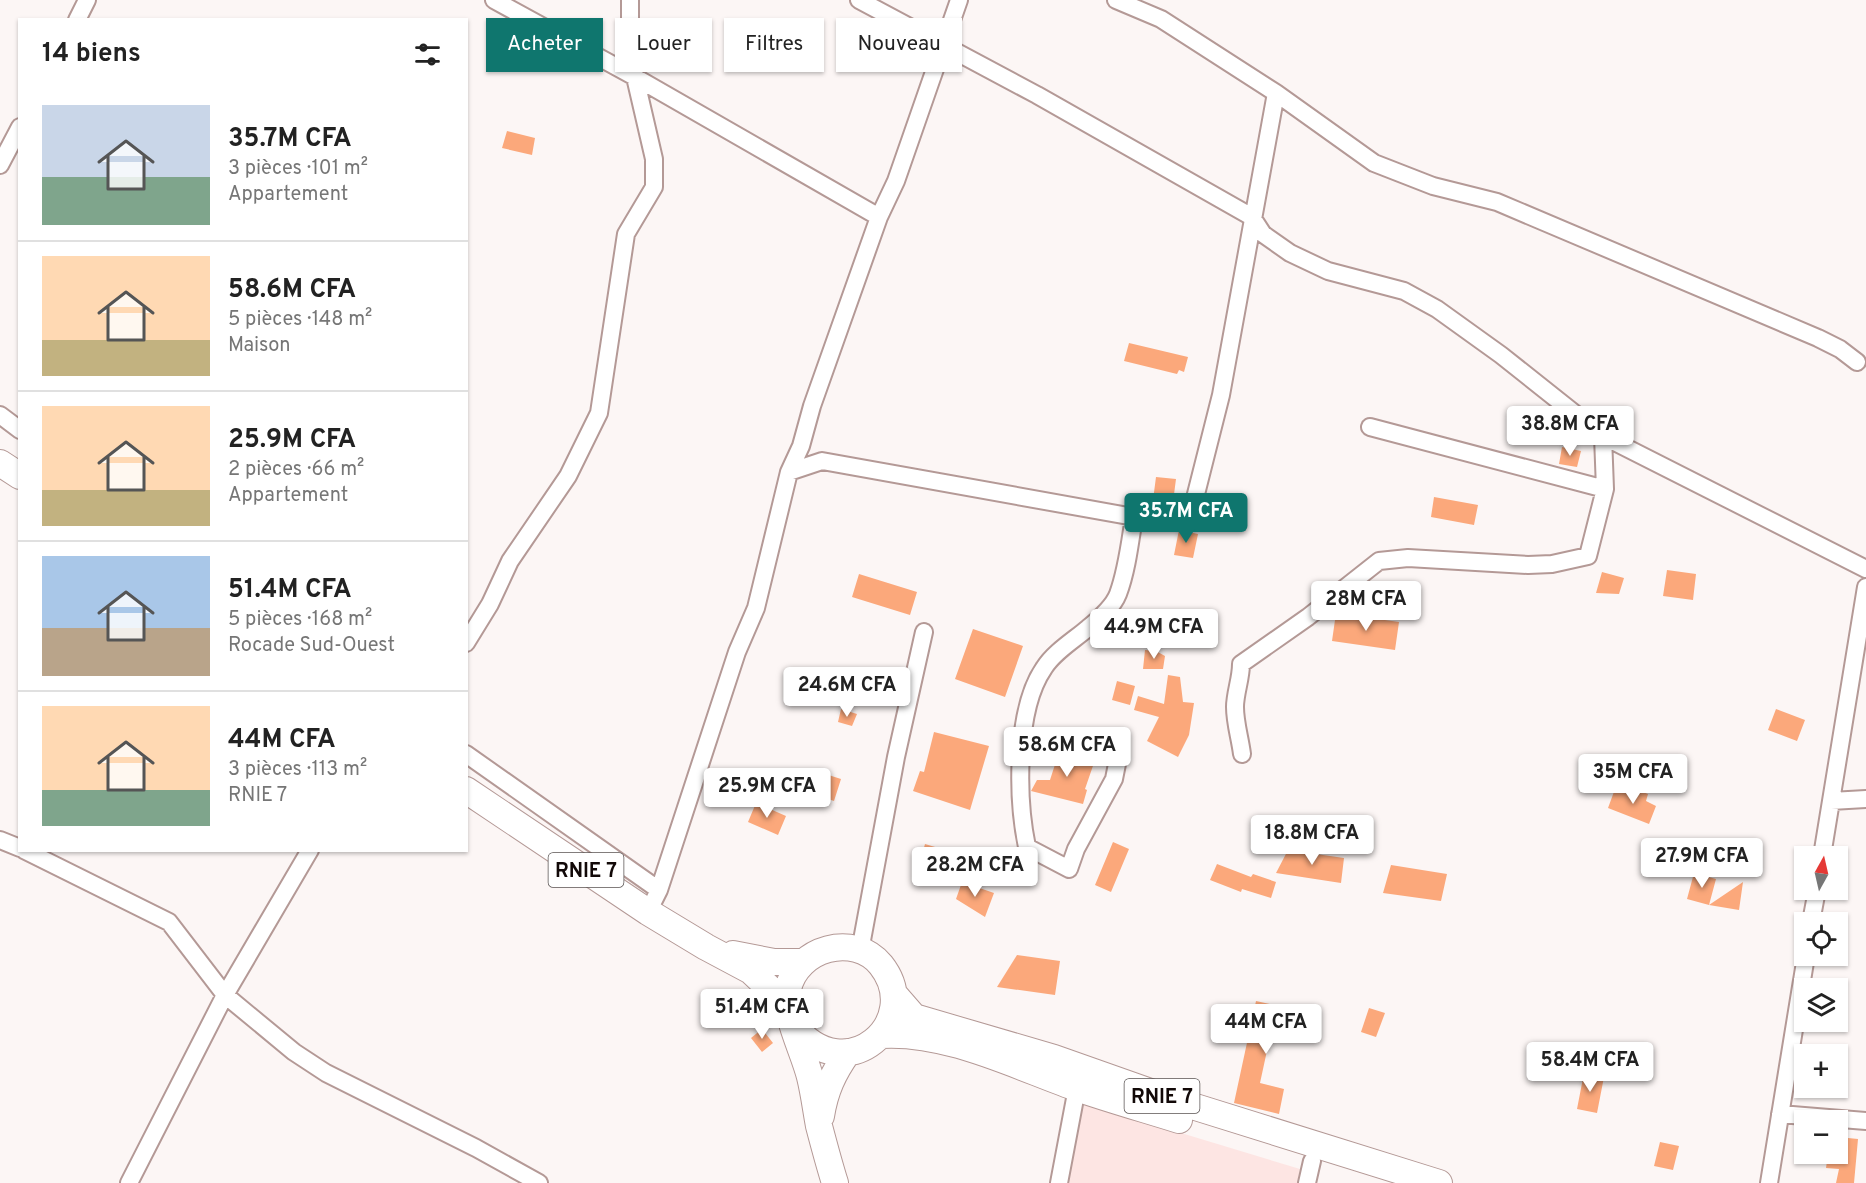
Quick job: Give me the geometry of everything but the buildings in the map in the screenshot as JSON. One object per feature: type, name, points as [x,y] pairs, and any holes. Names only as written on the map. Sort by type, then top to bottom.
[{"type":"main road","points":[[0,463],[18,475]]},
{"type":"main road","name":"RNIE 7","points":[[468,791],[653,901],[706,947],[751,971],[790,1015],[804,1038],[817,1047],[832,1052],[848,1052],[866,1047],[881,1035],[903,1033],[924,1036],[962,1047],[1309,1172],[1394,1183]]},
{"type":"main road","name":"RNIE 7","points":[[706,947],[774,962],[802,962],[816,952],[833,947],[860,951],[879,964],[889,978],[894,994],[914,1017],[1054,1058],[1173,1100],[1439,1183]]},
{"type":"main road","points":[[802,962],[793,975],[788,989],[790,1015],[810,1078],[834,1183]]},
{"type":"main road","points":[[881,1035],[889,1022],[894,994]]},
{"type":"main road","points":[[819,1125],[827,1086],[834,1070],[848,1052]]},
{"type":"street","points":[[78,18],[87,0]]},
{"type":"street","points":[[494,0],[635,77],[879,217]]},
{"type":"street","points":[[468,640],[490,604],[510,561],[568,476],[599,413],[627,234],[654,187],[654,159],[635,77],[630,37],[630,0]]},
{"type":"street","points":[[859,0],[892,18]]},
{"type":"street","points":[[952,18],[959,0]]},
{"type":"street","points":[[1116,0],[1161,19],[1276,93],[1374,163],[1433,186],[1497,202],[1818,338],[1840,349],[1857,362]]},
{"type":"street","points":[[962,56],[1252,217],[1263,234],[1290,253],[1328,271],[1404,291],[1437,309],[1501,355],[1603,436],[1866,569]]},
{"type":"street","points":[[468,756],[653,901],[737,651],[756,608],[789,472],[801,446],[812,406],[879,217],[896,181],[933,72]]},
{"type":"street","points":[[789,472],[822,461],[1134,517],[1162,520],[1181,515],[1194,502],[1221,395],[1276,93]]},
{"type":"street","points":[[0,165],[18,130]]},
{"type":"street","points":[[0,415],[18,428]]},
{"type":"street","points":[[1370,427],[1605,489]]},
{"type":"street","points":[[1242,754],[1235,704],[1241,664],[1308,617],[1379,561],[1408,558],[1528,565],[1552,564],[1588,556],[1605,489],[1603,436]]},
{"type":"street","points":[[1120,749],[1114,779],[1076,849],[1069,868],[1027,847],[1023,829],[1020,766],[1028,703],[1035,682],[1045,665],[1106,611],[1118,595],[1134,517]]},
{"type":"street","points":[[1824,846],[1864,613],[1866,587]]},
{"type":"street","points":[[860,951],[896,758],[924,632]]},
{"type":"street","points":[[1831,801],[1866,799]]},
{"type":"street","points":[[0,840],[18,847]]},
{"type":"street","points":[[28,852],[169,922],[225,995],[294,1052],[326,1073],[476,1148],[539,1183]]},
{"type":"street","points":[[129,1183],[225,995],[309,852]]},
{"type":"street","points":[[1769,1183],[1804,966]]},
{"type":"street","points":[[1059,1183],[1077,1088]]},
{"type":"street","points":[[1780,1114],[1866,1121]]},
{"type":"shaded area","points":[[1082,1103],[1300,1169],[1297,1183],[1067,1183]]}]
